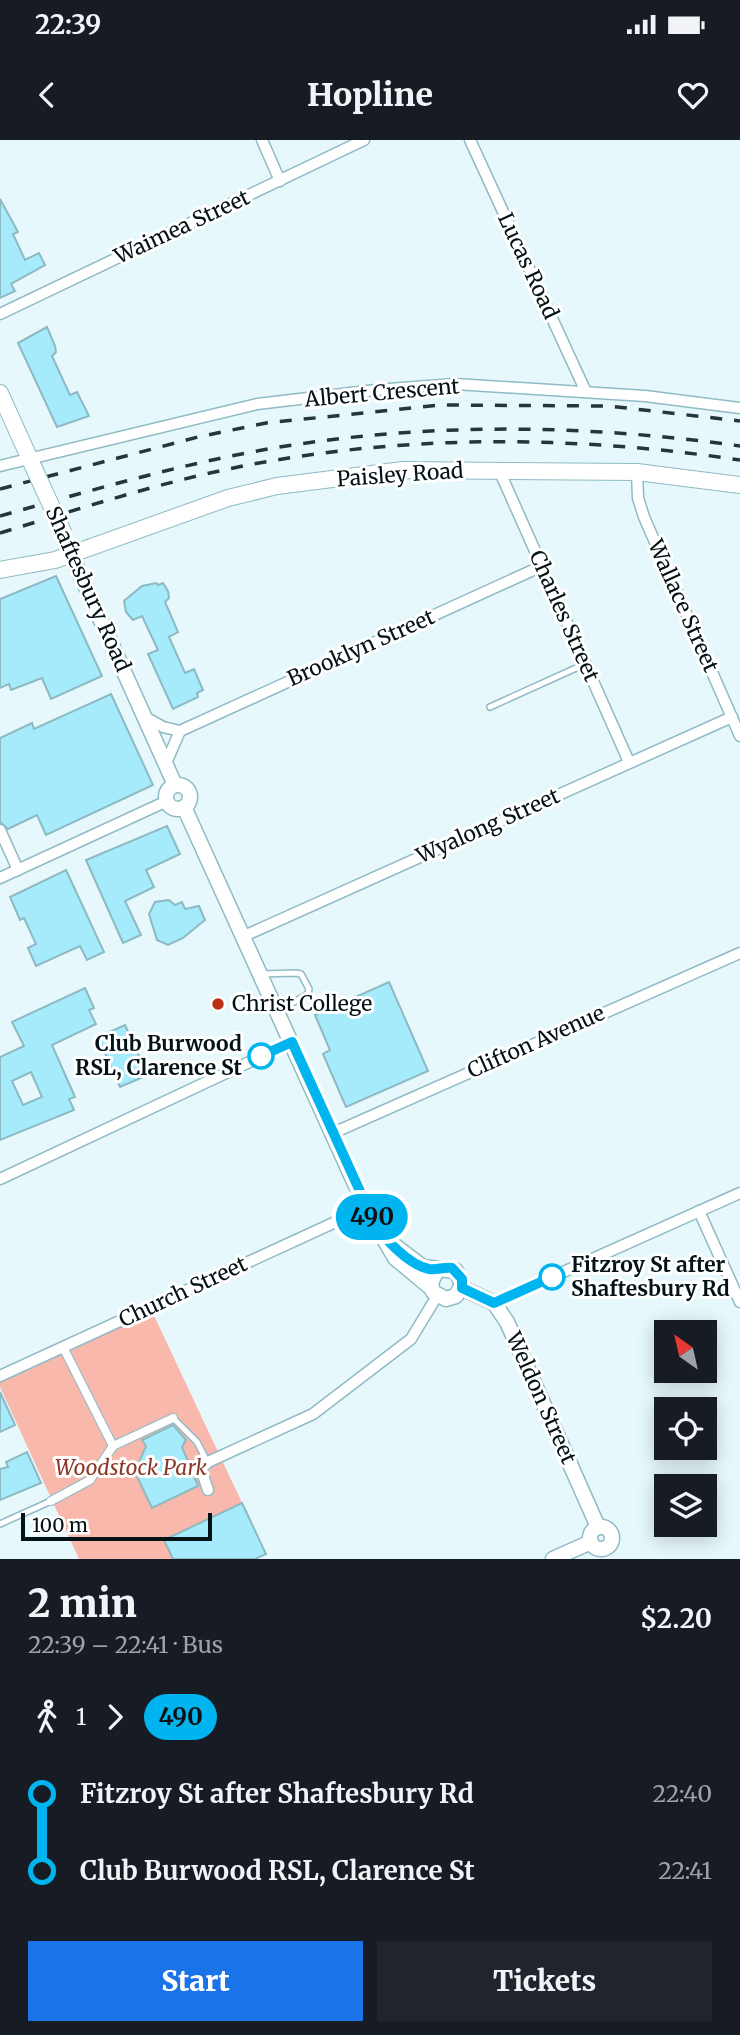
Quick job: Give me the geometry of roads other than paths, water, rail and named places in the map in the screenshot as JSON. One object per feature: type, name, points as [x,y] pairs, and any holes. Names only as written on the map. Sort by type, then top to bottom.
[{"type":"main road","name":"Shaftesbury Road","points":[[0,393],[71,554]]},
{"type":"main road","name":"Paisley Road","points":[[0,570],[71,554],[228,498],[277,486],[403,470],[637,472],[740,485]]},
{"type":"street","points":[[262,140],[280,181]]},
{"type":"street","name":"Waimea Street","points":[[0,314],[364,140]]},
{"type":"street","name":"Lucas Road","points":[[470,140],[586,392]]},
{"type":"street","name":"Albert Crescent","points":[[0,466],[32,463],[257,404],[456,384],[586,392],[740,408]]},
{"type":"street","name":"Charles Street","points":[[499,470],[629,762]]},
{"type":"street","name":"Wallace Street","points":[[637,472],[638,498],[644,517],[740,736]]},
{"type":"street","name":"Shaftesbury Road","points":[[71,554],[175,785]]},
{"type":"street","name":"Brooklyn Street","points":[[180,731],[542,566]]},
{"type":"street","points":[[145,717],[163,727],[180,731],[166,763]]},
{"type":"street","name":"Wyalong Street","points":[[244,936],[732,717]]},
{"type":"street","points":[[175,785],[182,786],[189,792],[190,799],[184,807],[174,807],[167,801],[167,792],[175,785]]},
{"type":"street","points":[[0,878],[167,801]]},
{"type":"street","points":[[184,807],[366,1208],[382,1236],[395,1258],[434,1292],[451,1299],[462,1288],[462,1279],[456,1271],[447,1267],[437,1270],[414,1262],[382,1236]]},
{"type":"street","points":[[0,830],[18,870]]},
{"type":"street","name":"Clifton Avenue","points":[[332,1132],[740,953]]},
{"type":"street","points":[[0,1179],[292,1042]]},
{"type":"street","points":[[462,1288],[494,1303],[740,1193]]},
{"type":"street","name":"Church Street","points":[[0,1376],[366,1208]]},
{"type":"street","points":[[699,1211],[740,1302]]},
{"type":"street","points":[[208,1490],[201,1469],[208,1462],[313,1415],[411,1339],[434,1292],[432,1278],[437,1270]]},
{"type":"street","name":"Weldon Street","points":[[494,1303],[512,1330],[598,1527],[608,1529],[611,1535],[610,1553]]},
{"type":"street","points":[[63,1347],[113,1446]]},
{"type":"street","points":[[51,1501],[90,1480],[113,1446],[173,1418]]},
{"type":"street","points":[[591,1542],[592,1533],[598,1527]]},
{"type":"street","points":[[591,1542],[610,1553]]},
{"type":"street","points":[[553,1559],[591,1542]]},
{"type":"lane","points":[[490,707],[585,664]]},
{"type":"lane","points":[[261,974],[296,973],[301,974],[307,982],[308,994],[278,1011]]},
{"type":"lane","points":[[173,1418],[197,1442],[208,1462]]},
{"type":"lane","points":[[0,1524],[51,1501]]},
{"type":"railway","points":[[0,489],[198,437],[266,423],[440,405],[609,406],[740,421]]},
{"type":"railway","points":[[0,516],[133,479],[234,455],[327,440],[386,434],[445,430],[563,430],[622,433],[740,446]]},
{"type":"railway","points":[[0,533],[134,492],[237,467],[329,452],[388,446],[564,443],[682,452],[740,460]]},
{"type":"place","name":"Christ College","points":[[218,1004]]},
{"type":"place","name":"Club Burwood RSL, Clarence St","points":[[261,1056]]},
{"type":"place","name":"Fitzroy St after Shaftesbury Rd","points":[[552,1277]]},
{"type":"park label","name":"Woodstock Park","points":[[131,1468]]}]
